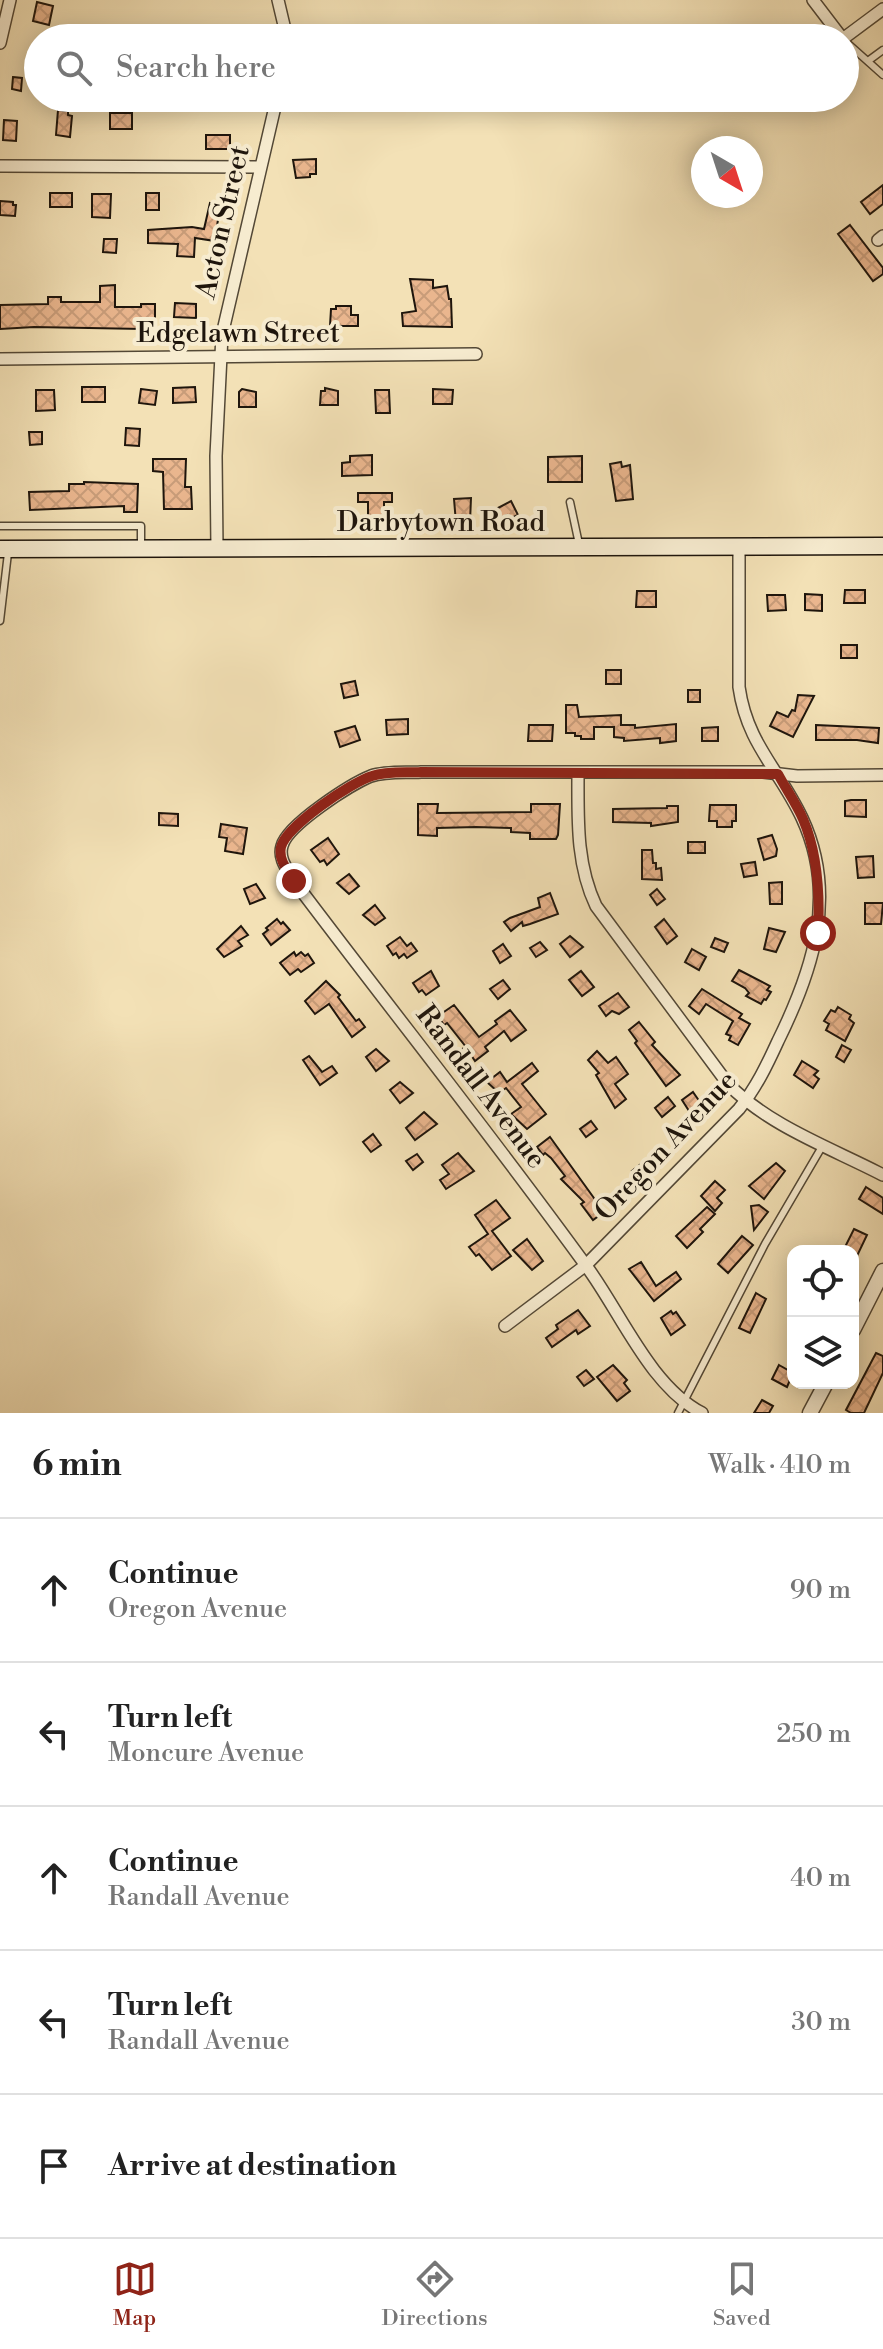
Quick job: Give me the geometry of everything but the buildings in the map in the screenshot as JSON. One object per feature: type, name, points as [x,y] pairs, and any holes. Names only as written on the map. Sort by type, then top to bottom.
[{"type":"main road","name":"Darbytown Road","points":[[11,549],[883,546]]},
{"type":"street","points":[[0,43],[10,0]]},
{"type":"street","points":[[278,0],[284,24]]},
{"type":"street","points":[[813,0],[832,24]]},
{"type":"street","points":[[859,27],[883,9]]},
{"type":"street","name":"Acton Street","points":[[217,548],[216,456],[220,358],[228,305],[274,112]]},
{"type":"street","points":[[0,166],[260,167]]},
{"type":"street","name":"Edgelawn Street","points":[[0,359],[476,354]]},
{"type":"street","name":"Oregon Avenue","points":[[505,1326],[586,1265],[746,1100],[759,1081],[805,982],[818,933],[819,903],[812,851],[803,819],[751,734],[742,706],[739,546]]},
{"type":"street","points":[[578,773],[579,844],[583,872],[596,906],[728,1084],[772,1117],[883,1175]]},
{"type":"street","name":"Randall Avenue","points":[[702,1413],[658,1375],[586,1265],[338,940],[283,862],[284,839],[341,793],[379,774],[883,775]]},
{"type":"street","points":[[859,1318],[883,1271]]},
{"type":"street","points":[[810,1413],[823,1389]]},
{"type":"lane","points":[[868,61],[883,50]]},
{"type":"lane","points":[[859,53],[883,75]]},
{"type":"lane","points":[[570,502],[580,547]]},
{"type":"lane","points":[[0,526],[141,526],[141,549]]},
{"type":"lane","points":[[0,621],[11,549],[25,526]]},
{"type":"lane","points":[[67,549],[68,526]]},
{"type":"lane","points":[[111,549],[113,526]]},
{"type":"lane","points":[[678,1413],[765,1244],[823,1144]]},
{"type":"route","points":[[294,881],[283,862],[281,847],[284,839],[341,793],[379,774],[763,772],[778,774],[803,819],[816,871],[818,933]]}]
